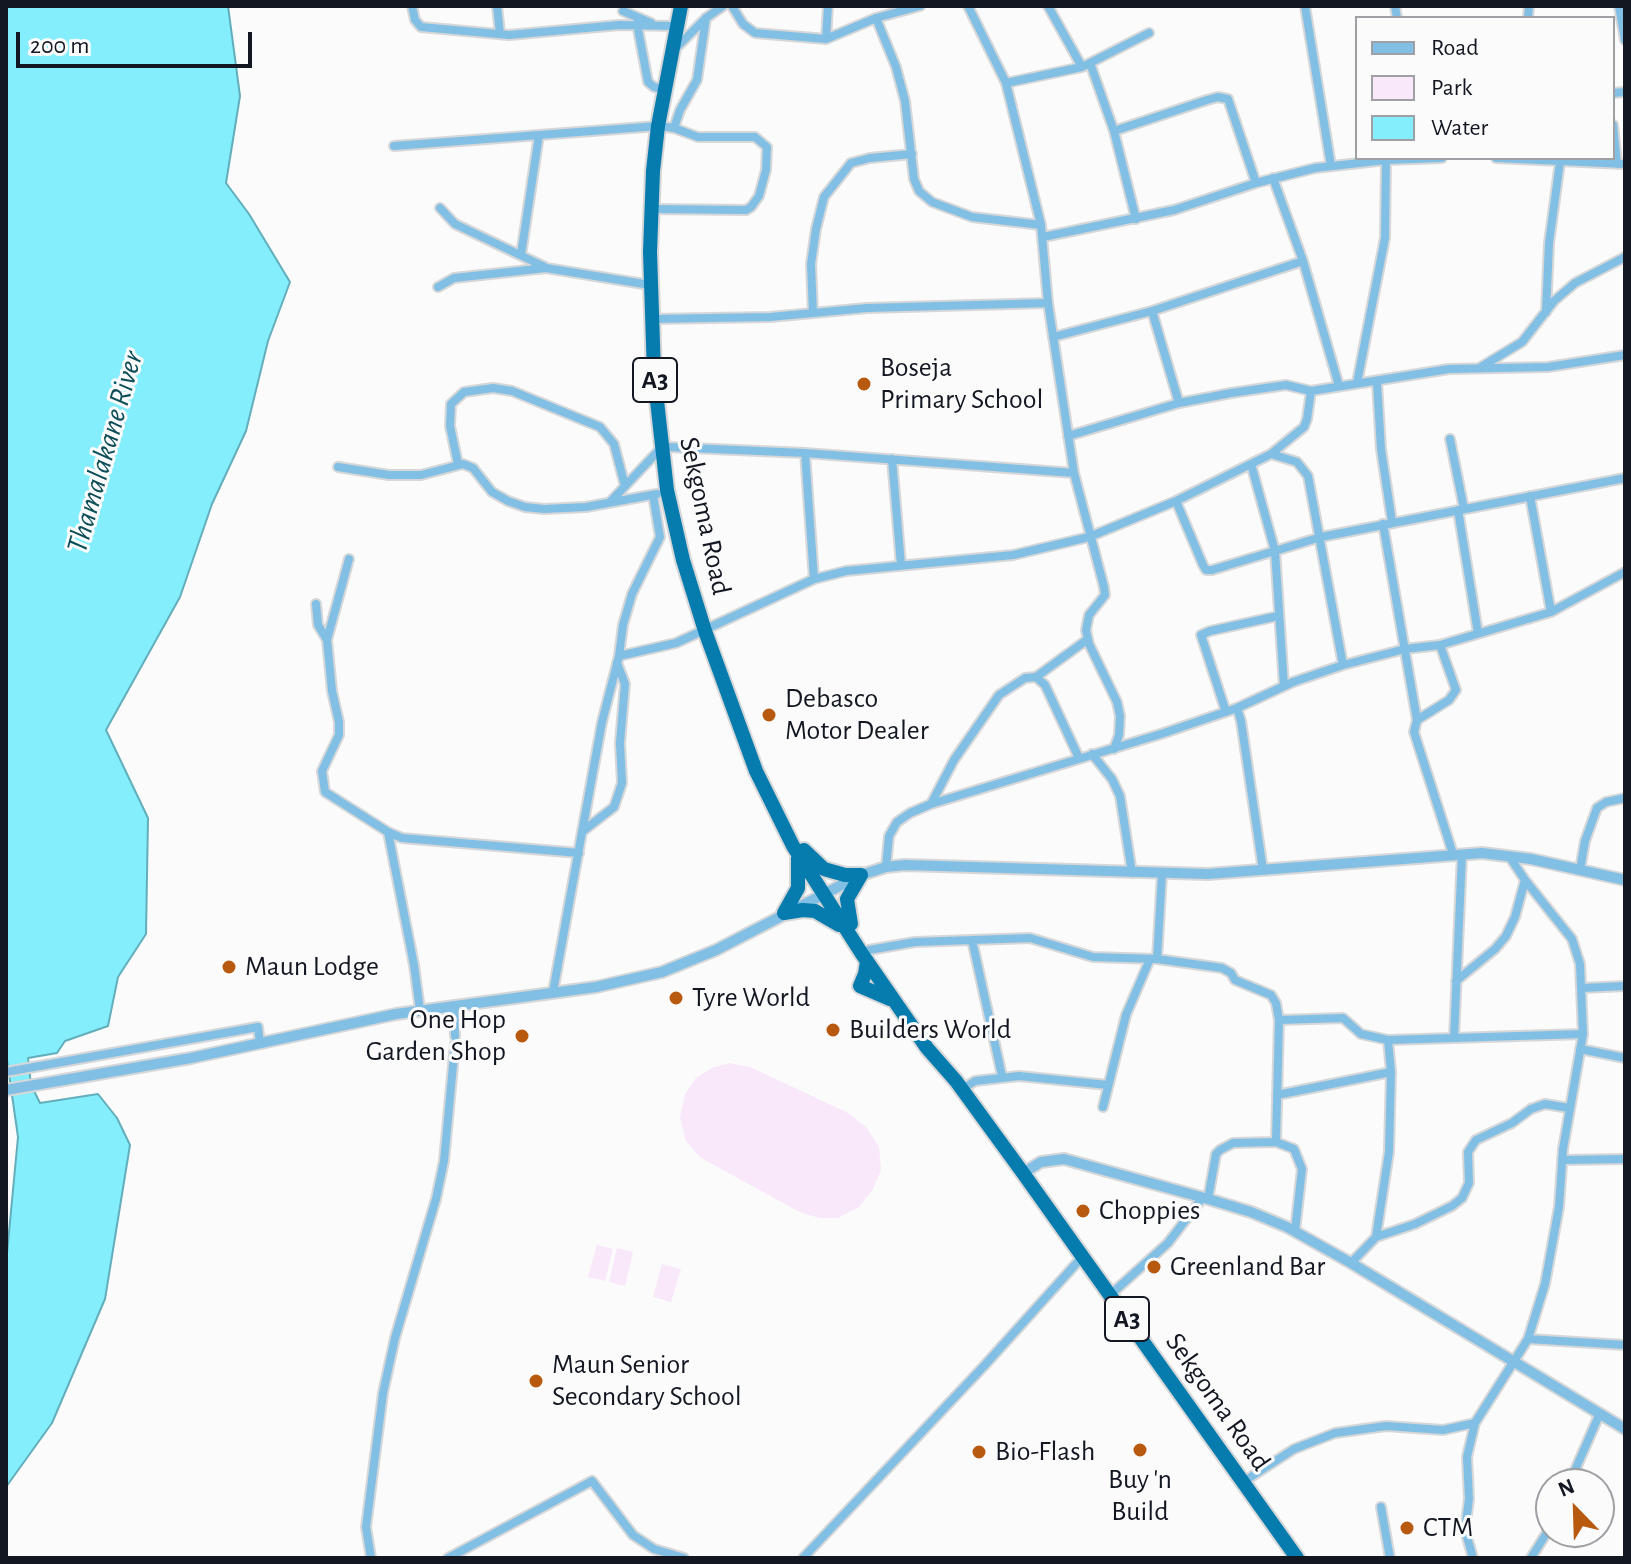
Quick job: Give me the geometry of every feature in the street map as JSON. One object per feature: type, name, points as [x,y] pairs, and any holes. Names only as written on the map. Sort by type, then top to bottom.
[{"type":"highway","name":"Sekgoma Road","points":[[681,6],[658,126],[651,209],[651,319],[662,447],[660,493],[705,631],[756,771],[826,892],[933,1042],[958,1086]]},
{"type":"highway","points":[[801,852],[824,869],[845,875],[861,875]]},
{"type":"highway","points":[[784,913],[798,888],[801,852]]},
{"type":"highway","points":[[784,913],[815,911],[848,926],[847,899],[861,875]]},
{"type":"highway","name":"Sekgoma Road","points":[[868,955],[927,1048],[1023,1173],[1297,1558]]},
{"type":"street","points":[[412,6],[415,20],[421,27],[500,34],[637,24],[676,26]]},
{"type":"street","points":[[497,6],[500,34]]},
{"type":"street","points":[[672,52],[706,18],[723,6]]},
{"type":"street","points":[[732,6],[743,24],[755,33],[826,39],[876,18],[920,6]]},
{"type":"street","points":[[826,39],[828,6]]},
{"type":"street","points":[[968,6],[1006,83],[1041,225],[1048,303],[1074,473],[1105,595],[1089,615],[1086,630],[1117,702],[1119,735],[1114,749]]},
{"type":"street","points":[[1048,6],[1086,65],[1114,131],[1136,219]]},
{"type":"street","points":[[1305,6],[1331,166]]},
{"type":"street","points":[[1619,6],[1625,40]]},
{"type":"street","points":[[626,10],[655,25]]},
{"type":"street","points":[[674,128],[697,80],[706,18]]},
{"type":"street","points":[[876,18],[896,67],[905,101],[914,179],[919,191],[932,202],[972,217],[1041,225]]},
{"type":"street","points":[[637,24],[648,82],[665,89]]},
{"type":"street","points":[[1006,83],[1086,65],[1149,33]]},
{"type":"street","points":[[1114,131],[1218,97],[1228,99],[1256,183]]},
{"type":"street","points":[[394,146],[658,126],[698,137],[755,137],[767,147],[759,196],[755,204],[746,210],[651,209]]},
{"type":"street","points":[[521,255],[539,135]]},
{"type":"street","points":[[1528,160],[1621,164],[1615,135]]},
{"type":"street","points":[[813,313],[811,264],[824,197],[851,163],[912,154]]},
{"type":"street","points":[[1043,237],[1174,210],[1273,178],[1378,160]]},
{"type":"street","points":[[1357,383],[1385,238],[1386,160]]},
{"type":"street","points":[[1546,312],[1549,243],[1560,162]]},
{"type":"street","points":[[1273,178],[1303,261],[1339,386]]},
{"type":"street","points":[[440,208],[455,224],[546,268]]},
{"type":"street","points":[[1480,367],[1522,342],[1575,283],[1625,257]]},
{"type":"street","points":[[1053,337],[1152,311],[1303,261]]},
{"type":"street","points":[[438,287],[454,278],[546,268],[650,285]]},
{"type":"street","points":[[651,319],[770,317],[867,308],[1048,303]]},
{"type":"street","points":[[1152,311],[1179,403]]},
{"type":"street","points":[[1068,436],[1179,403],[1272,386],[1286,385],[1311,391],[1357,383],[1377,383],[1449,369],[1548,367],[1625,355]]},
{"type":"street","points":[[1377,383],[1388,523],[1417,720]]},
{"type":"street","points":[[458,464],[450,426],[451,404],[464,392],[493,388],[512,391],[600,427],[614,444],[625,486]]},
{"type":"street","points":[[618,660],[705,631],[814,579],[846,571],[1013,555],[1089,537],[1176,501],[1271,454],[1304,427],[1311,391]]},
{"type":"street","points":[[1450,439],[1478,633]]},
{"type":"street","points":[[610,502],[662,447],[805,453],[1074,473]]},
{"type":"street","points":[[805,453],[814,579]]},
{"type":"street","points":[[1271,454],[1304,467],[1313,496],[1343,665]]},
{"type":"street","points":[[892,459],[901,565]]},
{"type":"street","points":[[338,467],[389,475],[421,475],[458,464],[473,468],[492,492],[525,507],[554,509],[660,493],[660,537],[629,603],[602,722],[553,992]]},
{"type":"street","points":[[1251,464],[1275,551],[1284,686]]},
{"type":"street","points":[[1176,501],[1206,570],[1321,537],[1625,478]]},
{"type":"street","points":[[1530,496],[1551,612]]},
{"type":"street","points":[[349,559],[327,640],[332,691],[339,722],[339,735],[322,771],[322,783],[329,796],[388,832],[417,841],[579,853]]},
{"type":"street","points":[[886,867],[889,836],[897,822],[931,804],[1226,712],[1284,686],[1343,665],[1405,649],[1440,645],[1551,612],[1625,572]]},
{"type":"street","points":[[316,604],[318,625],[327,640]]},
{"type":"street","points":[[1226,712],[1201,635],[1278,616]]},
{"type":"street","points":[[931,804],[954,760],[999,695],[1025,678],[1036,677],[1088,639]]},
{"type":"street","points":[[1440,645],[1456,690],[1449,700],[1417,720],[1414,726],[1416,745],[1457,854],[1454,1038]]},
{"type":"street","points":[[583,831],[607,813],[619,798],[625,684],[618,660]]},
{"type":"street","points":[[1036,677],[1045,685],[1079,758]]},
{"type":"street","points":[[1237,708],[1244,736],[1263,870]]},
{"type":"street","points":[[1092,754],[1112,779],[1120,796],[1132,873]]},
{"type":"street","points":[[1580,870],[1585,841],[1597,808],[1606,802],[1625,798]]},
{"type":"street","points":[[388,832],[420,1010]]},
{"type":"street","points":[[7,1090],[260,1044],[420,1010],[596,987],[674,968],[716,950],[861,875],[886,867],[905,865],[1162,874],[1263,870],[1457,854],[1509,856],[1625,880]]},
{"type":"street","points":[[1473,1558],[1465,1530],[1469,1499],[1467,1457],[1475,1423],[1528,1339],[1552,1253],[1569,1108],[1583,1034],[1580,964],[1572,939],[1509,856]]},
{"type":"street","points":[[1103,1107],[1126,1015],[1154,959],[1162,874]]},
{"type":"street","points":[[1456,981],[1506,936],[1515,917],[1525,880]]},
{"type":"street","points":[[868,955],[915,942],[1030,938],[1093,957],[1154,959],[1226,969],[1235,980],[1274,998],[1279,1020],[1276,1142]]},
{"type":"street","points":[[972,940],[1002,1076]]},
{"type":"street","points":[[1582,988],[1625,986]]},
{"type":"street","points":[[371,1558],[366,1527],[383,1393],[444,1161],[455,1040],[454,1005]]},
{"type":"street","points":[[1279,1020],[1343,1018],[1361,1034],[1388,1040],[1583,1034]]},
{"type":"street","points":[[7,1072],[258,1027],[260,1044]]},
{"type":"street","points":[[1376,1237],[1389,1152],[1391,1072],[1388,1040]]},
{"type":"street","points":[[1580,1049],[1625,1058]]},
{"type":"street","points":[[1277,1095],[1391,1072]]},
{"type":"street","points":[[958,1086],[1002,1076],[1108,1085]]},
{"type":"street","points":[[1351,1263],[1376,1237],[1415,1224],[1462,1198],[1469,1183],[1468,1152],[1476,1140],[1545,1104],[1569,1108]]},
{"type":"street","points":[[1110,1295],[1168,1243],[1206,1198],[1216,1154],[1233,1143],[1276,1142],[1294,1149],[1302,1169],[1295,1231]]},
{"type":"street","points":[[1023,1173],[1041,1162],[1064,1159],[1251,1212],[1295,1231],[1351,1263],[1625,1429]]},
{"type":"street","points":[[1562,1160],[1625,1159]]},
{"type":"street","points":[[803,1558],[1083,1256]]},
{"type":"street","points":[[1528,1339],[1625,1345]]},
{"type":"street","points":[[1576,1468],[1600,1413]]},
{"type":"street","points":[[1243,1482],[1294,1449],[1335,1433],[1386,1426],[1443,1430],[1475,1423]]},
{"type":"street","points":[[448,1558],[592,1481],[633,1535],[654,1549],[684,1558]]},
{"type":"street","points":[[1381,1507],[1390,1558]]},
{"type":"green space","points":[[729,1063],[750,1067],[848,1113],[866,1127],[879,1147],[881,1170],[873,1189],[859,1207],[838,1218],[819,1218],[798,1211],[701,1158],[686,1141],[680,1118],[685,1094],[696,1078],[712,1068]]},
{"type":"green space","points":[[597,1245],[613,1249],[605,1281],[588,1277]]},
{"type":"green space","points":[[617,1248],[633,1252],[625,1286],[609,1282]]},
{"type":"green space","points":[[662,1264],[681,1269],[671,1302],[653,1297]]},
{"type":"water","name":"Thamalakane River","points":[[6,6],[228,6],[240,96],[226,183],[249,214],[290,282],[268,341],[246,431],[212,504],[180,597],[106,730],[148,818],[146,934],[118,977],[108,1026],[65,1041],[57,1053],[28,1058],[31,1085],[40,1103],[98,1094],[117,1118],[130,1145],[105,1299],[52,1423],[6,1487],[6,1264],[18,1137],[6,1053]]},
{"type":"place","name":"Boseja Primary School","points":[[864,384]]},
{"type":"place","name":"Debasco Motor Dealer","points":[[769,715]]},
{"type":"place","name":"Maun Lodge","points":[[229,967]]},
{"type":"place","name":"Tyre World","points":[[676,998]]},
{"type":"place","name":"Builders World","points":[[833,1030]]},
{"type":"place","name":"One Hop Garden Shop","points":[[522,1036]]},
{"type":"place","name":"Choppies","points":[[1083,1211]]},
{"type":"place","name":"Greenland Bar","points":[[1154,1267]]},
{"type":"place","name":"Maun Senior Secondary School","points":[[536,1381]]},
{"type":"place","name":"Buy 'n Build","points":[[1140,1450]]},
{"type":"place","name":"Bio-Flash","points":[[979,1452]]},
{"type":"place","name":"CTM","points":[[1407,1528]]}]
